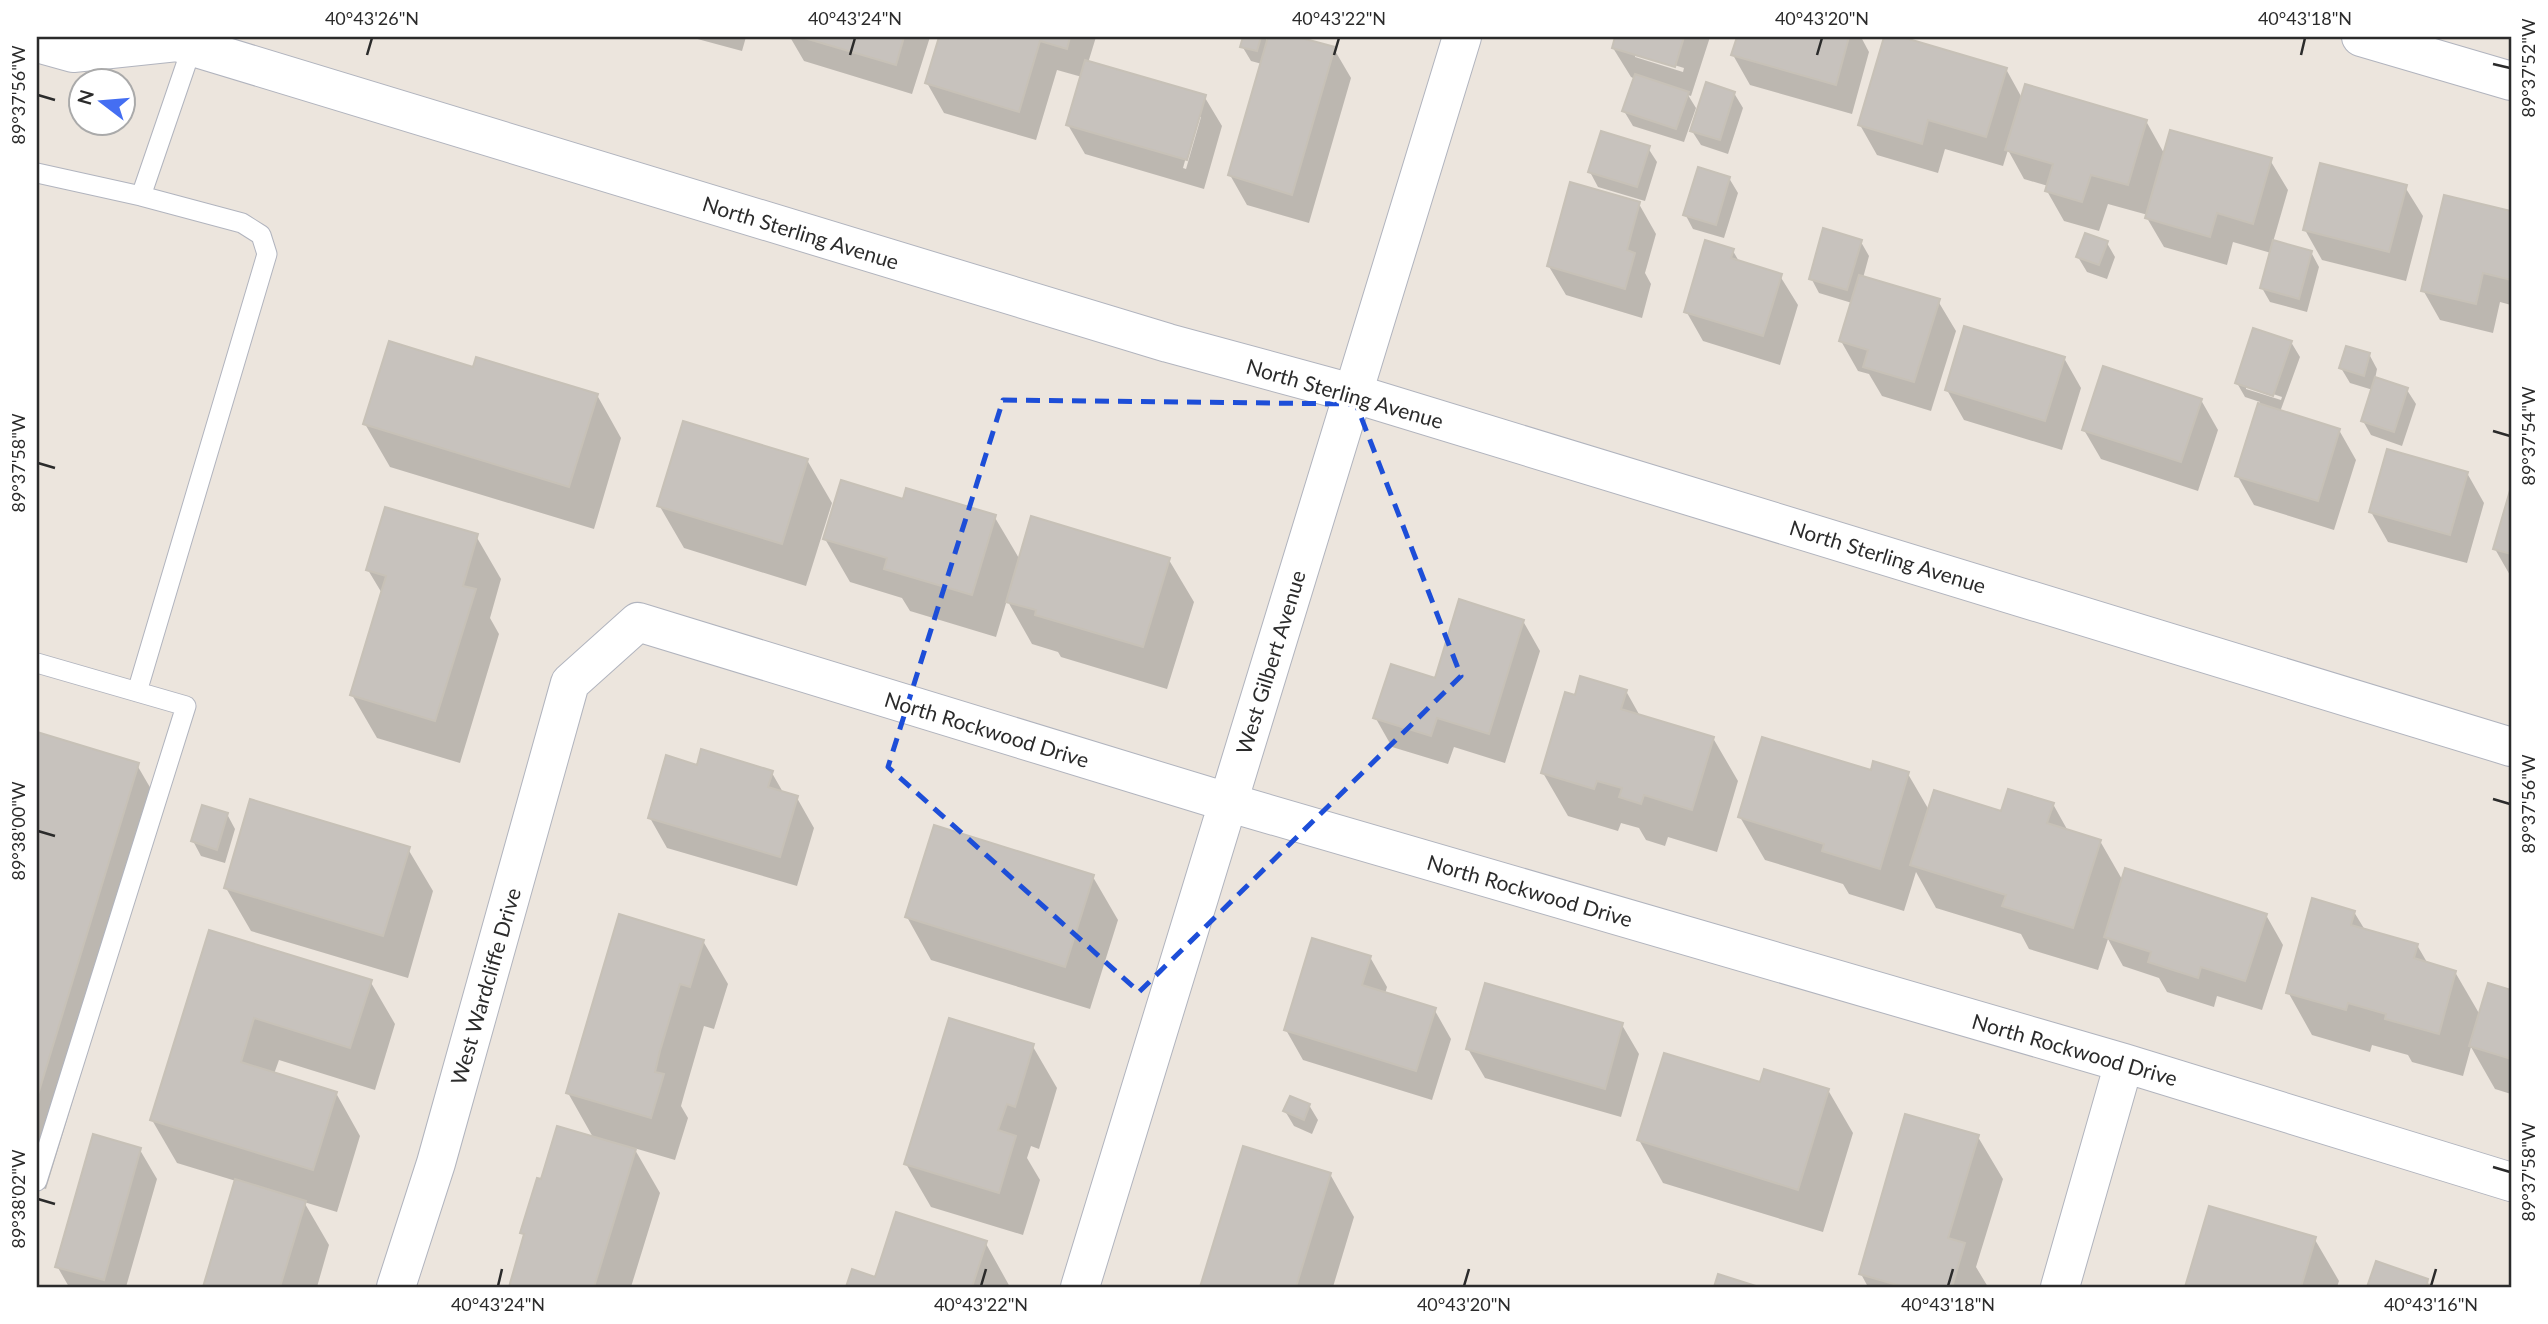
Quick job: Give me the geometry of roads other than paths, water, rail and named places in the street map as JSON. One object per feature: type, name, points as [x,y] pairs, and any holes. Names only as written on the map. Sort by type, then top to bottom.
[{"type":"street","name":"West Gilbert Avenue","points":[[1080,1287],[1462,37]]},
{"type":"street","points":[[2361,37],[2511,81]]},
{"type":"street","name":"North Sterling Avenue","points":[[37,43],[74,53],[184,41],[1168,343],[1352,393],[2511,747]]},
{"type":"street","name":"North Rockwood Drive","points":[[570,682],[638,622],[1227,802],[2124,1063],[2511,1182]]},
{"type":"street","name":"West Wardcliffe Drive","points":[[396,1287],[436,1163],[570,682]]},
{"type":"street","points":[[2060,1287],[2124,1063]]},
{"type":"lane","points":[[141,196],[184,41]]},
{"type":"lane","points":[[37,173],[141,196],[242,223],[261,235],[267,254],[137,692]]},
{"type":"lane","points":[[37,663],[187,706],[37,1181]]}]
